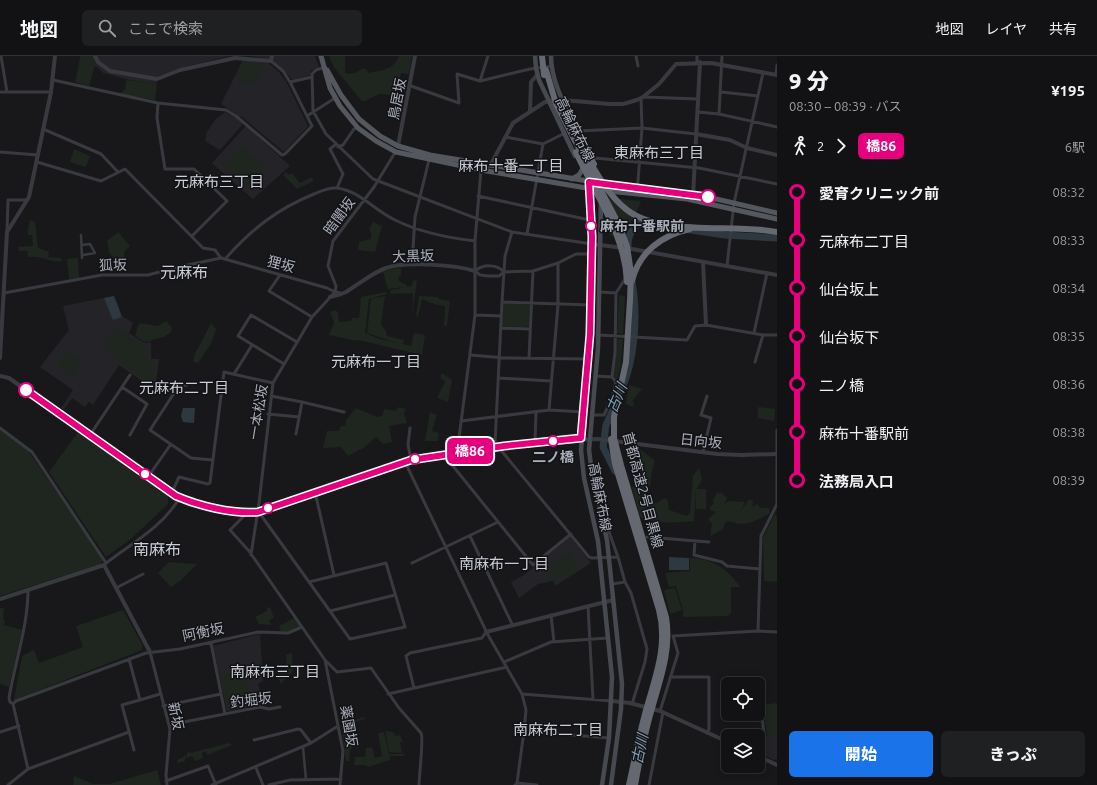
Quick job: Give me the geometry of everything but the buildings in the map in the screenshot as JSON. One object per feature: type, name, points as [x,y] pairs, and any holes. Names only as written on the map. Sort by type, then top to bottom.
[{"type":"highway","points":[[543,56],[546,70],[558,104],[583,147],[614,194],[630,210],[645,218],[663,222],[763,229],[777,232]]},
{"type":"highway","points":[[543,56],[543,70],[550,92],[568,125],[602,181],[618,202],[634,215],[644,220],[663,224],[763,229]]},
{"type":"highway","name":"首都高速2号目黒線","points":[[546,70],[552,94],[562,117],[624,238],[630,264],[629,336],[624,376],[614,416],[614,438],[619,460],[666,617],[668,641],[665,663],[648,720],[635,785]]},
{"type":"highway","name":"首都高速2号目黒線","points":[[550,92],[579,159],[613,225],[622,247],[627,286],[624,362],[612,418],[611,445],[615,464],[659,610],[663,635],[660,662],[644,719],[629,785]]},
{"type":"highway","points":[[624,362],[633,278],[640,261],[652,247],[666,236],[690,229],[715,227],[763,229]]},
{"type":"highway","points":[[629,336],[634,279],[647,255],[660,242],[674,234],[699,229],[777,229]]},
{"type":"main road","points":[[321,56],[325,67],[341,95],[359,119],[380,136],[398,146],[416,152],[490,166],[734,203],[777,213]]},
{"type":"main road","name":"高輪麻布線","points":[[535,56],[537,75],[589,182],[590,188],[592,244],[591,305],[589,359],[581,438],[584,478],[596,528],[609,638],[612,701],[609,738],[602,785]]},
{"type":"main road","name":"高輪麻布線","points":[[551,56],[552,66],[562,100],[591,160],[600,183],[601,190],[598,335],[590,438],[591,468],[610,559],[622,702],[611,785]]},
{"type":"main road","points":[[325,67],[327,79],[335,98],[358,128],[376,141],[396,152],[481,170],[601,190],[637,194],[693,197],[733,209],[777,219]]},
{"type":"main road","points":[[572,179],[579,175],[582,170]]},
{"type":"main road","points":[[762,216],[763,210]]},
{"type":"street","points":[[1,56],[7,92]]},
{"type":"street","points":[[7,232],[27,200],[37,162],[51,92],[55,56]]},
{"type":"street","points":[[53,80],[158,103],[226,110],[236,116],[282,155],[285,154],[312,126],[290,82],[283,71],[271,58],[235,58],[184,69],[157,79],[110,71],[98,62],[95,56]]},
{"type":"street","name":"鳥居坂","points":[[398,146],[411,86],[415,56]]},
{"type":"street","points":[[480,81],[488,56]]},
{"type":"street","points":[[636,56],[638,66]]},
{"type":"street","points":[[693,197],[698,112],[699,62],[697,56]]},
{"type":"street","points":[[719,114],[722,56]]},
{"type":"street","points":[[637,194],[642,128],[642,98],[670,74],[676,64],[699,62],[776,75],[777,65]]},
{"type":"street","points":[[411,86],[459,104],[457,74],[480,81],[536,68],[552,66]]},
{"type":"street","points":[[325,67],[316,70],[312,77],[313,111],[326,134],[337,146],[378,182],[512,232],[632,249],[777,275]]},
{"type":"street","points":[[726,266],[734,203],[763,73]]},
{"type":"street","points":[[530,111],[531,82],[537,75]]},
{"type":"street","points":[[290,82],[312,77]]},
{"type":"street","points":[[0,92],[51,92]]},
{"type":"street","points":[[721,92],[758,96]]},
{"type":"street","points":[[307,116],[335,98]]},
{"type":"street","points":[[457,453],[475,314],[475,241],[481,170],[490,166],[504,137],[513,123],[548,100],[623,104],[642,98],[698,99]]},
{"type":"street","points":[[158,103],[156,118],[165,169],[194,169],[228,201],[192,236]]},
{"type":"street","points":[[698,112],[719,114],[777,127]]},
{"type":"street","points":[[337,188],[343,174],[330,148],[343,145],[354,129],[358,128]]},
{"type":"street","points":[[578,131],[642,128],[696,134],[730,140],[747,148],[777,155]]},
{"type":"street","points":[[43,129],[101,154],[118,172]]},
{"type":"street","points":[[504,137],[543,144],[565,133]]},
{"type":"street","points":[[527,234],[543,144]]},
{"type":"street","name":"暗闇坂","points":[[335,292],[336,286],[328,266],[332,243],[378,182],[398,146]]},
{"type":"street","points":[[0,152],[38,155]]},
{"type":"street","points":[[591,160],[595,158],[694,168],[777,184]]},
{"type":"street","points":[[412,264],[414,227],[429,160]]},
{"type":"street","points":[[37,162],[101,181],[125,169],[203,248],[215,250],[221,258]]},
{"type":"street","points":[[226,258],[246,236],[283,208],[321,191],[337,188],[364,200],[394,220],[414,227],[475,241]]},
{"type":"street","points":[[478,196],[585,220],[591,219]]},
{"type":"street","points":[[0,358],[8,200],[27,200]]},
{"type":"street","points":[[512,232],[505,256],[495,443],[589,557],[600,559],[618,557]]},
{"type":"street","points":[[81,235],[82,258]]},
{"type":"street","points":[[82,245],[90,244],[95,253],[83,255]]},
{"type":"street","points":[[475,271],[480,275],[499,276],[504,272],[533,270],[558,263],[576,254],[587,254],[590,245],[592,244]]},
{"type":"street","points":[[592,415],[604,415],[615,389],[616,382],[612,377],[616,293],[625,280],[618,247]]},
{"type":"street","name":"狸坂","points":[[221,258],[226,258],[328,288],[335,292]]},
{"type":"street","name":"狐坂","points":[[4,293],[102,275],[148,275],[221,258]]},
{"type":"street","points":[[703,262],[706,325]]},
{"type":"street","points":[[549,410],[558,305],[558,263]]},
{"type":"street","name":"大黒坂","points":[[330,297],[341,294],[387,267],[412,264],[475,271]]},
{"type":"street","points":[[475,271],[479,267],[493,266],[504,272]]},
{"type":"street","points":[[529,358],[533,270]]},
{"type":"street","points":[[754,333],[768,273]]},
{"type":"street","points":[[280,275],[269,291],[312,317]]},
{"type":"street","points":[[335,292],[341,294]]},
{"type":"street","name":"一本松坂","points":[[251,554],[258,512],[268,414],[273,383],[312,317],[335,292]]},
{"type":"street","points":[[599,292],[616,293]]},
{"type":"street","points":[[502,302],[591,305]]},
{"type":"street","points":[[475,314],[501,316]]},
{"type":"street","points":[[284,364],[238,336],[251,315],[297,342]]},
{"type":"street","points":[[598,335],[687,340],[695,326],[706,325],[763,335],[777,334]]},
{"type":"street","points":[[501,328],[530,329]]},
{"type":"street","points":[[755,362],[763,335]]},
{"type":"street","points":[[234,374],[252,345]]},
{"type":"street","points":[[470,355],[500,358],[589,359]]},
{"type":"street","points":[[172,492],[179,477],[208,484],[210,483],[224,372],[273,383]]},
{"type":"street","points":[[90,435],[130,375]]},
{"type":"street","points":[[0,376],[9,378],[148,477],[180,497],[222,508],[248,512],[258,512],[411,460],[534,442],[590,438]]},
{"type":"street","points":[[596,376],[612,377]]},
{"type":"street","points":[[498,378],[551,380]]},
{"type":"street","points":[[187,385],[178,387],[150,430],[191,458],[213,460]]},
{"type":"street","points":[[122,387],[147,404],[130,435]]},
{"type":"street","points":[[271,396],[344,412]]},
{"type":"street","points":[[703,452],[711,418],[702,415],[707,396]]},
{"type":"street","points":[[296,434],[302,402]]},
{"type":"street","points":[[461,421],[549,410],[584,412]]},
{"type":"street","points":[[534,442],[536,412]]},
{"type":"street","points":[[268,414],[300,417]]},
{"type":"street","points":[[0,428],[32,452],[105,564],[150,652]]},
{"type":"street","points":[[410,428],[408,445],[411,460]]},
{"type":"street","points":[[758,631],[761,536],[777,504],[777,430]]},
{"type":"street","name":"日向坂","points":[[590,438],[738,455],[777,454]]},
{"type":"street","points":[[148,477],[171,444]]},
{"type":"street","points":[[444,456],[533,565],[571,534]]},
{"type":"street","points":[[405,462],[486,632],[522,694],[526,710],[516,784],[537,785]]},
{"type":"street","points":[[315,492],[334,575]]},
{"type":"street","points":[[0,598],[105,564],[129,548],[167,516],[180,497]]},
{"type":"street","points":[[248,512],[230,530],[251,554],[334,671]]},
{"type":"street","points":[[258,512],[350,639],[405,627],[386,563],[309,582]]},
{"type":"street","points":[[602,515],[618,557],[625,582],[631,593],[647,649],[646,662],[632,704]]},
{"type":"street","points":[[412,563],[498,522]]},
{"type":"street","points":[[470,536],[512,624]]},
{"type":"street","points":[[647,537],[709,542]]},
{"type":"street","points":[[695,541],[694,554],[722,562],[727,566],[760,569]]},
{"type":"street","points":[[116,588],[143,574]]},
{"type":"street","points":[[612,584],[625,582]]},
{"type":"street","points":[[28,590],[28,612],[17,654],[9,698],[10,702],[13,704],[28,769]]},
{"type":"street","points":[[330,611],[395,595]]},
{"type":"street","points":[[414,688],[406,656],[410,653],[482,638],[486,632],[512,624],[614,600]]},
{"type":"street","points":[[588,606],[593,699]]},
{"type":"street","points":[[550,615],[554,642]]},
{"type":"street","name":"阿衡坂","points":[[13,704],[150,652],[211,643],[244,635],[261,633],[288,633],[302,627]]},
{"type":"street","points":[[649,785],[661,712],[678,653],[674,636],[758,631],[777,632]]},
{"type":"street","points":[[504,662],[554,642],[609,638]]},
{"type":"street","points":[[211,643],[225,714]]},
{"type":"street","name":"新坂","points":[[150,652],[169,725],[166,783]]},
{"type":"street","points":[[129,659],[140,700]]},
{"type":"street","name":"薬園坂","points":[[326,660],[343,750],[340,785]]},
{"type":"street","points":[[388,694],[507,667]]},
{"type":"street","points":[[328,671],[337,672],[371,668],[388,694],[423,737],[419,768],[419,785]]},
{"type":"street","points":[[670,677],[709,677],[709,729],[707,733]]},
{"type":"street","points":[[134,750],[122,705],[160,694]]},
{"type":"street","points":[[163,706],[221,694]]},
{"type":"street","points":[[522,694],[593,699],[632,704],[661,712],[721,739]]},
{"type":"street","name":"釣堀坂","points":[[169,725],[260,707],[270,709],[280,707]]},
{"type":"street","points":[[0,732],[18,726]]},
{"type":"street","points":[[166,783],[208,766],[215,785],[303,746],[338,726]]},
{"type":"street","points":[[254,740],[298,729],[301,730],[311,742]]},
{"type":"street","points":[[524,731],[609,738]]},
{"type":"street","points":[[8,785],[28,769],[129,732]]},
{"type":"street","points":[[303,746],[306,780]]},
{"type":"street","points":[[765,759],[777,765]]},
{"type":"street","points":[[256,768],[263,785]]},
{"type":"street","points":[[270,785],[290,780],[341,779]]},
{"type":"street","points":[[290,780],[291,785]]},
{"type":"shaded area","points":[[80,56],[229,56],[180,68],[158,76],[156,84],[130,80],[103,73],[97,67],[79,64]]},
{"type":"shaded area","points":[[81,56],[94,56],[96,62],[89,86],[75,82]]},
{"type":"shaded area","points":[[251,56],[315,56],[319,67],[311,71],[310,75],[293,80],[273,60]]},
{"type":"shaded area","points":[[345,56],[345,73],[352,74],[362,69],[366,69],[368,73],[386,69],[393,65],[399,56],[412,56],[409,74],[401,73],[396,95],[379,94],[362,101],[335,69],[329,57]]},
{"type":"shaded area","points":[[243,60],[268,63],[279,72],[286,81],[308,126],[284,152],[241,116],[238,120],[243,124],[220,150],[205,141],[207,132],[215,120],[225,112],[236,118],[238,115],[221,104]]},
{"type":"shaded area","points":[[244,62],[265,64],[256,82],[250,82],[248,85],[235,78]]},
{"type":"shaded area","points":[[126,80],[157,84],[155,100],[120,94],[125,89]]},
{"type":"shaded area","points":[[246,126],[290,166],[253,199],[212,163]]},
{"type":"shaded area","points":[[242,148],[265,167],[248,187],[220,163],[222,160],[227,164]]},
{"type":"shaded area","points":[[74,149],[90,156],[86,167],[70,162]]},
{"type":"shaded area","points":[[286,172],[289,175],[292,173],[300,183],[311,177],[314,181],[297,189],[283,175]]},
{"type":"shaded area","points":[[609,198],[641,201],[634,218],[627,228],[611,236],[609,233]]},
{"type":"shaded area","points":[[29,220],[35,222],[38,248],[49,252],[48,257],[61,258],[62,261],[28,257],[27,251],[19,251],[18,247],[33,246],[32,235],[28,235]]},
{"type":"shaded area","points":[[373,222],[382,226],[375,252],[358,250],[359,242],[371,239],[371,232],[369,230]]},
{"type":"shaded area","points":[[118,232],[130,246],[124,252],[125,261],[117,261],[109,253],[107,241]]},
{"type":"shaded area","points":[[78,258],[79,278],[69,279],[67,259]]},
{"type":"shaded area","points":[[401,268],[401,275],[398,278],[399,281],[407,285],[406,287],[388,289],[383,272],[390,269]]},
{"type":"shaded area","points":[[414,280],[417,281],[412,313],[413,293],[390,294],[391,290],[411,286]]},
{"type":"shaded area","points":[[386,292],[387,294],[369,299],[365,333],[380,339],[397,343],[367,333],[371,299],[385,296],[381,324],[386,331],[387,336],[404,340],[403,344],[411,346],[414,333],[425,335],[422,355],[363,341],[329,335],[334,323],[330,312],[335,310],[338,312],[339,322],[351,321],[352,318],[359,318],[361,297]]},
{"type":"shaded area","points":[[619,295],[625,296],[623,334],[617,333]]},
{"type":"shaded area","points":[[114,296],[122,316],[133,323],[129,333],[143,342],[151,343],[151,359],[159,359],[155,390],[119,365],[93,405],[89,402],[85,407],[72,398],[64,410],[61,408],[73,390],[40,367],[69,330],[63,306]]},
{"type":"shaded area","points":[[114,296],[122,317],[113,320],[104,298]]},
{"type":"shaded area","points":[[419,296],[438,297],[439,299],[450,301],[447,325],[444,327],[445,306],[434,304],[422,299],[418,317],[416,316]]},
{"type":"shaded area","points":[[505,303],[530,305],[529,325],[527,327],[502,326],[503,305]]},
{"type":"shaded area","points":[[166,321],[172,328],[171,332],[164,337],[151,340],[151,342],[143,341],[135,336],[139,323],[158,326]]},
{"type":"shaded area","points":[[211,323],[216,329],[212,342],[198,363],[193,362],[195,354]]},
{"type":"shaded area","points":[[116,327],[148,349],[148,360],[155,364],[152,385],[108,354],[110,350],[102,343]]},
{"type":"shaded area","points":[[617,339],[623,339],[621,364],[617,380],[614,376]]},
{"type":"shaded area","points":[[68,352],[83,363],[72,377],[57,366]]},
{"type":"shaded area","points":[[442,373],[452,380],[448,402],[437,398],[445,382],[440,377]]},
{"type":"shaded area","points":[[629,385],[642,389],[633,400],[634,407],[626,404]]},
{"type":"shaded area","points":[[399,407],[406,409],[404,414],[407,423],[389,426],[392,442],[383,444],[376,437],[365,447],[348,456],[341,447],[323,448],[327,431],[339,431],[341,426],[345,426],[346,420],[356,408],[377,417],[382,416],[384,409],[395,411]]},
{"type":"shaded area","points":[[758,407],[775,409],[774,421],[758,418]]},
{"type":"shaded area","points":[[183,408],[195,408],[194,423],[183,422],[181,416]]},
{"type":"shaded area","points":[[430,412],[437,415],[432,431],[439,433],[438,441],[425,441]]},
{"type":"shaded area","points":[[0,430],[27,449],[102,558],[102,562],[98,565],[0,596]]},
{"type":"shaded area","points":[[78,432],[168,496],[168,504],[131,539],[106,557],[49,472]]},
{"type":"shaded area","points":[[640,449],[655,461],[650,486],[645,488],[644,502],[657,503],[665,498],[668,500],[669,510],[687,516],[690,513],[693,476],[699,468],[702,479],[697,489],[706,489],[706,509],[696,509],[696,490],[694,521],[659,522],[640,517],[632,488],[639,481],[640,465],[637,450]]},
{"type":"shaded area","points":[[717,493],[722,493],[727,498],[724,505],[728,501],[745,502],[741,511],[749,499],[753,501],[752,507],[757,504],[761,508],[769,508],[770,513],[746,524],[730,521],[726,522],[722,530],[710,536],[712,523],[709,521],[709,518],[716,512],[710,510],[710,507],[714,503],[713,500]]},
{"type":"shaded area","points":[[775,513],[777,518],[777,582],[764,581],[763,538]]},
{"type":"shaded area","points":[[570,537],[591,563],[555,586],[553,581],[538,584],[519,598],[511,582],[524,575]]},
{"type":"shaded area","points":[[568,553],[580,569],[567,578],[562,579],[559,577],[549,581],[545,569]]},
{"type":"shaded area","points":[[669,557],[689,558],[689,570],[669,570]]},
{"type":"shaded area","points":[[690,558],[705,560],[719,566],[736,581],[740,587],[731,587],[731,613],[727,616],[683,617],[683,610],[676,586],[669,587],[665,573],[690,571]]},
{"type":"shaded area","points":[[169,562],[197,564],[180,581],[171,587],[158,573]]},
{"type":"shaded area","points":[[675,588],[682,610],[670,614],[664,590]]},
{"type":"shaded area","points":[[270,607],[274,618],[269,620],[271,625],[259,624],[255,617],[267,611],[267,608]]},
{"type":"shaded area","points":[[0,608],[4,608],[4,625],[22,630],[9,687],[0,684]]},
{"type":"shaded area","points":[[123,610],[142,644],[142,650],[14,700],[22,656],[34,650],[39,663],[83,647],[76,626]]},
{"type":"shaded area","points":[[294,618],[300,626],[289,631],[281,632],[279,626]]},
{"type":"shaded area","points":[[260,634],[263,681],[258,684],[263,704],[227,711],[213,646]]},
{"type":"shaded area","points":[[292,653],[293,671],[281,684],[277,676],[287,668],[286,655]]},
{"type":"shaded area","points":[[244,667],[252,705],[228,709],[221,675],[238,672],[237,668]]},
{"type":"shaded area","points":[[777,703],[777,734],[767,734],[765,705]]},
{"type":"shaded area","points":[[777,705],[777,759],[774,760],[765,756],[765,740],[767,735],[765,707]]},
{"type":"shaded area","points":[[364,717],[365,719],[348,724],[352,748],[350,749],[349,761],[346,761],[342,730],[345,729],[344,723]]},
{"type":"shaded area","points":[[385,731],[393,732],[396,736],[400,735],[403,742],[400,742],[402,753],[389,752]]},
{"type":"shaded area","points":[[384,732],[389,754],[404,754],[404,756],[390,756],[390,760],[368,767],[366,765],[354,765],[355,757],[365,757],[366,748],[372,747],[375,758],[382,756],[378,733]]},
{"type":"shaded area","points":[[229,743],[232,745],[207,755],[206,751],[202,753],[203,758],[195,761],[192,756],[185,758],[185,761],[178,763],[177,760],[187,755],[187,752],[191,753]]},
{"type":"shaded area","points":[[157,770],[161,785],[73,785],[74,776],[93,784],[110,784]]},
{"type":"waterway","name":"古川","points":[[628,248],[630,234],[638,224],[660,225]]},
{"type":"waterway","name":"古川","points":[[684,229],[725,235],[777,238]]},
{"type":"waterway","name":"古川","points":[[621,391],[626,379],[634,337],[635,309],[632,282]]},
{"type":"waterway","name":"古川","points":[[615,471],[603,447],[606,425],[617,401]]},
{"type":"bus line","name":"橋86","points":[[26,390],[176,496],[205,505],[235,511],[258,512],[411,460],[534,442],[581,438],[590,334],[592,237],[589,182],[688,193],[708,197]]},
{"type":"place","name":"麻布十番駅前","points":[[591,226]]},
{"type":"place","name":"二ノ橋","points":[[553,441]]},
{"type":"district","name":"東麻布三丁目","points":[[659,153]]},
{"type":"district","name":"麻布十番一丁目","points":[[511,166]]},
{"type":"district","name":"元麻布三丁目","points":[[219,182]]},
{"type":"district","name":"元麻布","points":[[184,272]]},
{"type":"district","name":"元麻布一丁目","points":[[376,362]]},
{"type":"district","name":"元麻布二丁目","points":[[184,388]]},
{"type":"district","name":"南麻布","points":[[157,549]]},
{"type":"district","name":"南麻布一丁目","points":[[504,564]]},
{"type":"district","name":"南麻布三丁目","points":[[275,672]]},
{"type":"district","name":"南麻布二丁目","points":[[558,730]]}]
